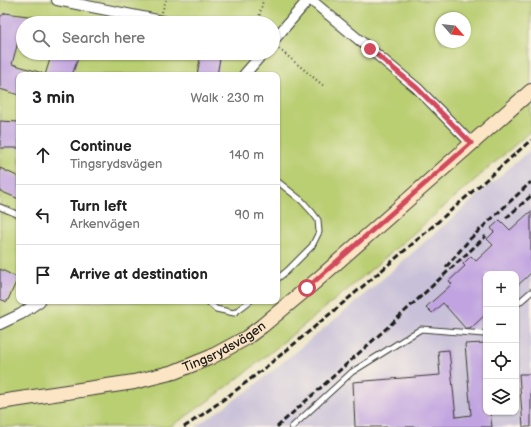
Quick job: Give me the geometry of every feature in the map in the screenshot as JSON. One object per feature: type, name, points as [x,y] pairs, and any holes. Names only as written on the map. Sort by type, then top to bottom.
[{"type":"street","points":[[57,0],[137,16]]},
{"type":"street","points":[[280,40],[310,0],[417,88],[471,143]]},
{"type":"street","points":[[247,72],[257,60]]},
{"type":"street","name":"Tingsrydsvägen","points":[[0,402],[141,381],[174,372],[211,357],[246,338],[294,299],[531,91]]},
{"type":"street","points":[[0,324],[21,314],[36,304]]},
{"type":"lane","points":[[280,184],[312,212],[318,220],[319,232],[312,246],[280,277]]},
{"type":"lane","points":[[0,207],[16,214]]},
{"type":"lane","points":[[519,303],[531,292]]},
{"type":"lane","points":[[210,304],[216,309],[234,313],[246,304]]},
{"type":"lane","points":[[292,427],[352,372],[421,329],[483,334]]},
{"type":"path","points":[[260,16],[263,0]]},
{"type":"path","points":[[280,48],[325,87]]},
{"type":"shaded area","points":[[531,149],[531,427],[195,427],[249,390],[363,296]]},
{"type":"green space","points":[[0,0],[531,0],[531,131],[361,278],[205,403],[170,427],[0,427]]},
{"type":"building","points":[[5,13],[28,16],[16,16],[16,49],[12,64],[39,72],[16,72],[16,94],[0,89],[0,17]]},
{"type":"building","points":[[50,60],[77,60],[73,72],[46,72]]},
{"type":"building","points":[[200,60],[220,60],[218,72],[198,72]]},
{"type":"building","points":[[0,121],[16,122],[16,148],[0,148]]},
{"type":"building","points":[[0,168],[16,176],[16,198],[0,191]]},
{"type":"building","points":[[531,211],[531,273],[519,284],[519,271],[483,271],[483,317],[470,329],[466,329],[443,303],[432,313],[426,307],[452,284],[449,281],[465,266],[463,264],[471,256],[476,261],[493,245],[487,239],[494,232],[491,228],[500,220],[510,230]]},
{"type":"building","points":[[0,269],[16,277],[16,282],[7,302],[0,299]]},
{"type":"building","points":[[483,343],[483,415],[490,415],[492,427],[355,427],[353,382],[440,375],[438,351],[449,350],[456,417],[471,415],[465,344]]},
{"type":"building","points":[[519,374],[531,374],[531,427],[523,427]]},
{"type":"railway","points":[[184,427],[256,375],[291,347],[403,252],[531,140]]},
{"type":"railway","points":[[446,267],[470,239],[531,182]]},
{"type":"railway","points":[[506,218],[531,196]]},
{"type":"railway","points":[[277,427],[486,236]]},
{"type":"route","points":[[307,288],[471,143],[417,88],[370,49]]}]
